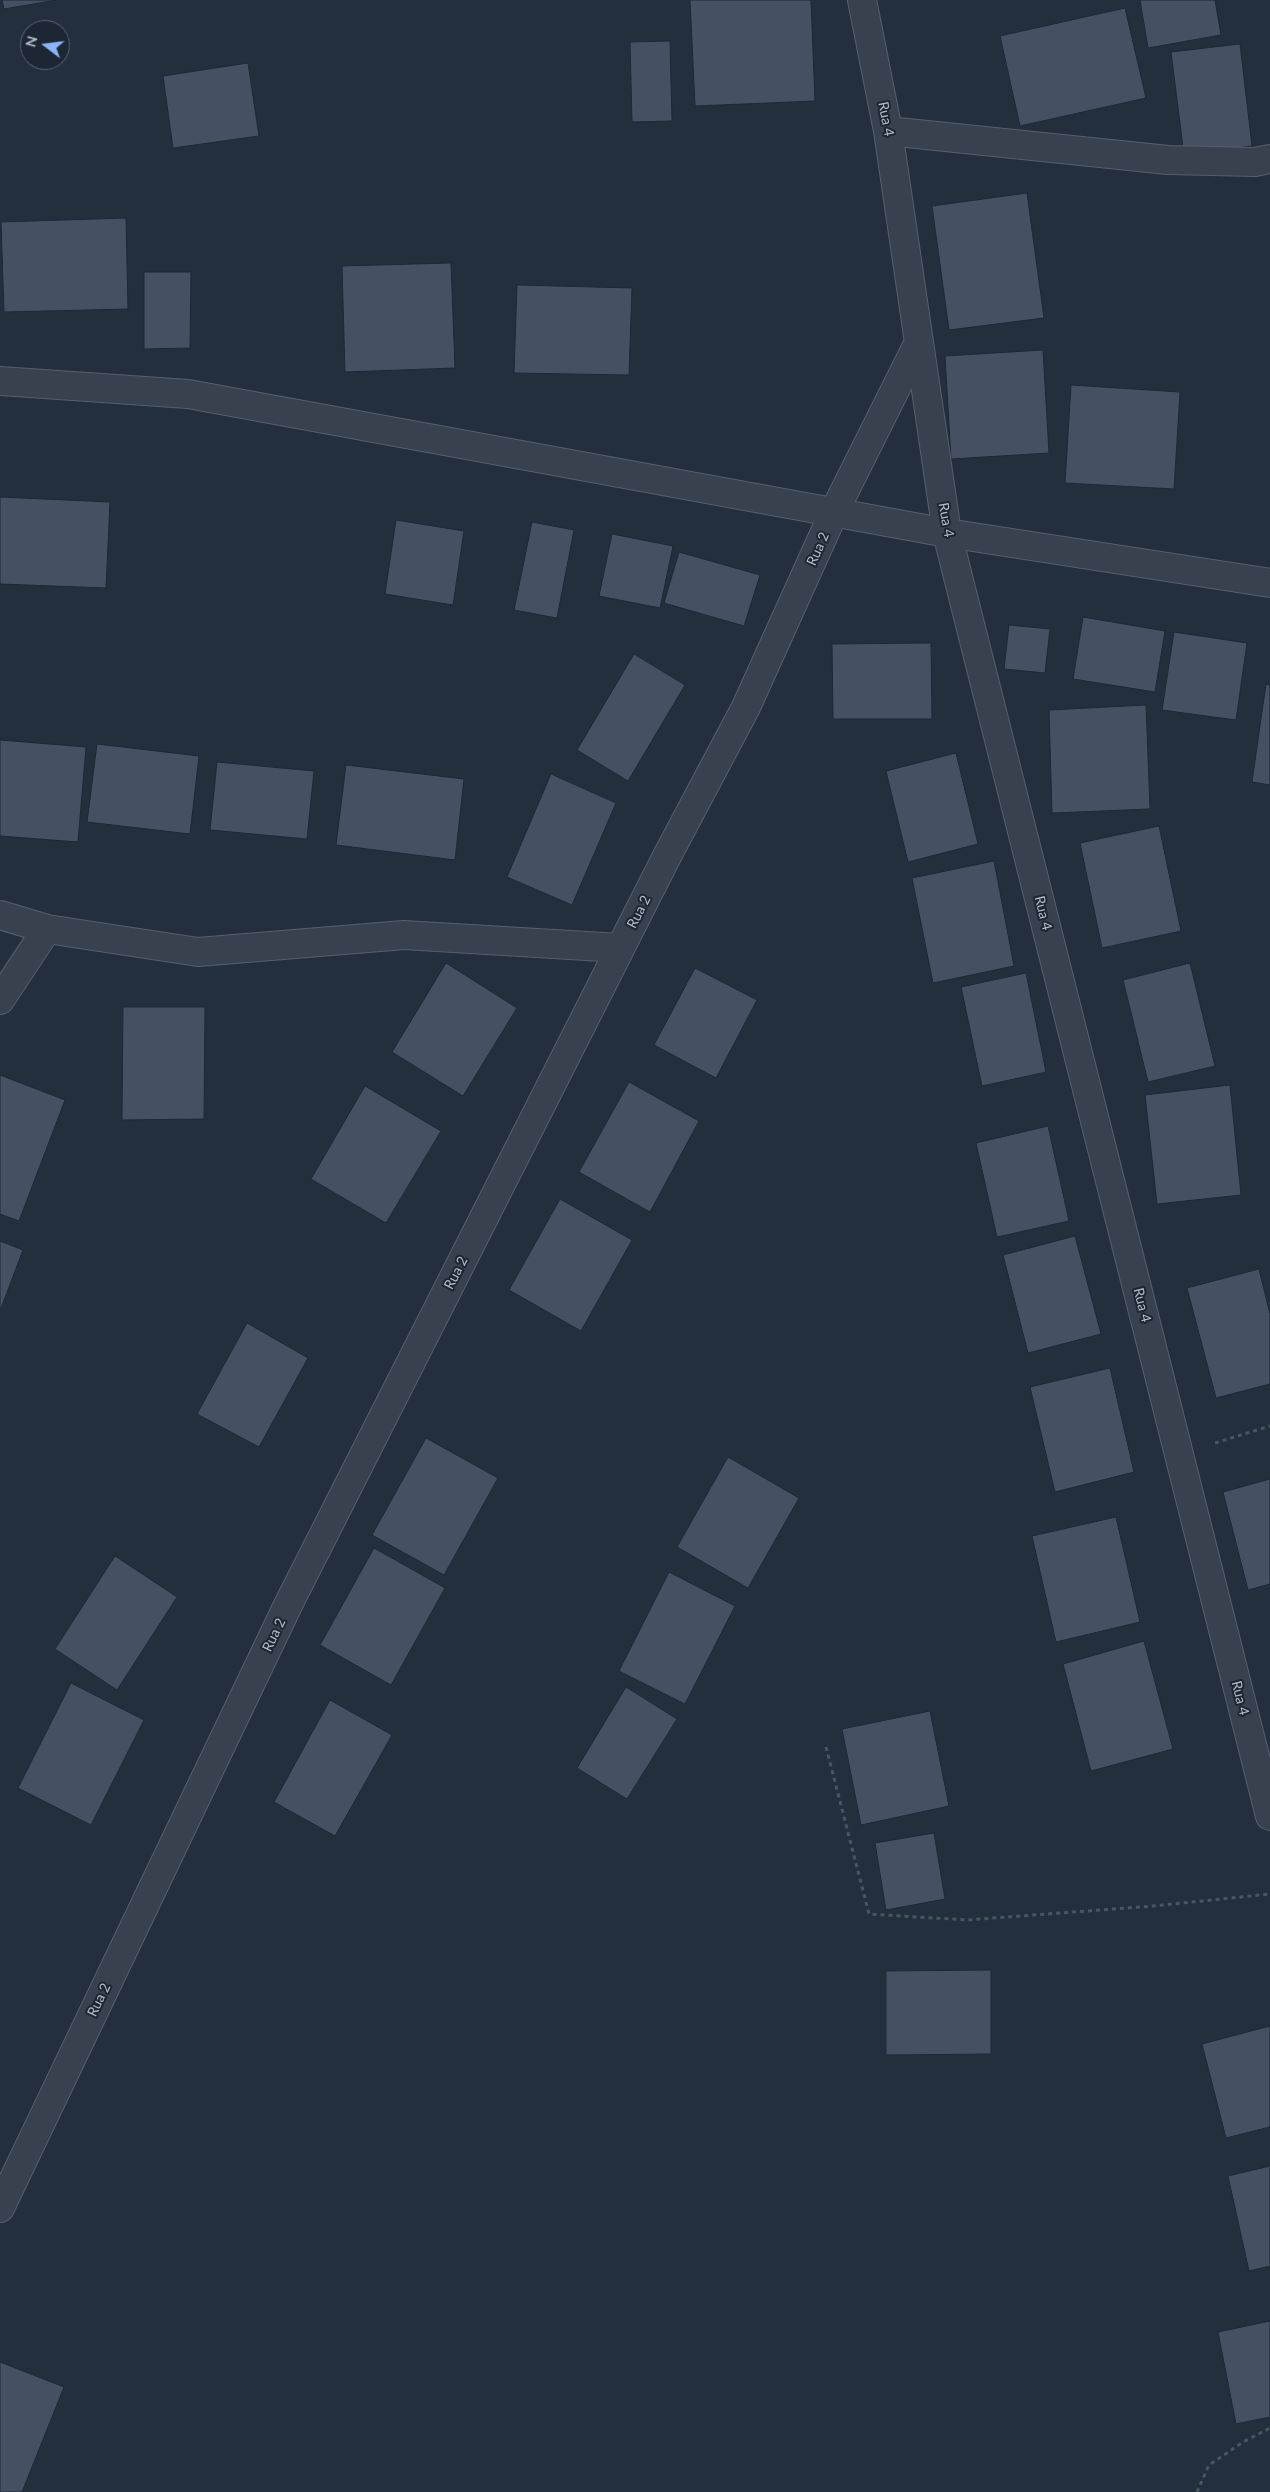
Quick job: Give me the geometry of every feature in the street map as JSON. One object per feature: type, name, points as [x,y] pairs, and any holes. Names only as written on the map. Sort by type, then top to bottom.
[{"type":"street","name":"Rua 4","points":[[862,0],[888,131],[947,533],[1270,1816]]},
{"type":"street","points":[[888,131],[1168,160],[1255,162],[1270,159]]},
{"type":"street","name":"Rua 2","points":[[0,2208],[288,1605],[620,948],[746,707],[834,512],[919,342]]},
{"type":"street","points":[[0,381],[188,394],[947,533],[1270,583]]},
{"type":"street","points":[[0,915],[47,929],[198,952],[404,935],[620,948]]},
{"type":"street","points":[[0,1000],[47,929]]},
{"type":"path","points":[[1179,1454],[1270,1426]]},
{"type":"path","points":[[826,1747],[869,1914],[966,1920],[1153,1906],[1270,1894]]},
{"type":"path","points":[[1197,2492],[1209,2465],[1243,2442],[1270,2428]]},
{"type":"building","points":[[2,0],[57,0],[4,9]]},
{"type":"building","points":[[690,0],[811,0],[815,101],[695,106]]},
{"type":"building","points":[[1140,0],[1215,0],[1221,35],[1148,48]]},
{"type":"building","points":[[1125,8],[1146,98],[1020,126],[1000,36]]},
{"type":"building","points":[[670,41],[672,121],[632,122],[630,42]]},
{"type":"building","points":[[1240,44],[1252,146],[1184,155],[1171,52]]},
{"type":"building","points":[[248,63],[259,136],[173,148],[163,76]]},
{"type":"building","points":[[1027,193],[1044,318],[949,330],[932,206]]},
{"type":"building","points":[[126,218],[128,309],[4,312],[1,222]]},
{"type":"building","points":[[451,263],[455,368],[345,372],[342,266]]},
{"type":"building","points":[[144,272],[191,272],[190,348],[144,349]]},
{"type":"building","points":[[517,285],[632,288],[629,375],[514,373]]},
{"type":"building","points":[[1043,350],[1049,453],[951,459],[945,356]]},
{"type":"building","points":[[1071,385],[1180,392],[1174,489],[1065,483]]},
{"type":"building","points":[[0,497],[110,502],[106,588],[0,584]]},
{"type":"building","points":[[396,520],[464,531],[453,605],[385,594]]},
{"type":"building","points":[[532,522],[574,530],[557,618],[514,610]]},
{"type":"building","points":[[612,534],[673,546],[660,608],[599,596]]},
{"type":"building","points":[[679,552],[760,575],[744,626],[664,603]]},
{"type":"building","points":[[1083,617],[1165,631],[1155,692],[1073,679]]},
{"type":"building","points":[[1009,625],[1050,629],[1045,673],[1004,669]]},
{"type":"building","points":[[1174,632],[1247,643],[1236,720],[1162,710]]},
{"type":"building","points":[[931,643],[932,719],[833,719],[832,644]]},
{"type":"building","points":[[634,654],[685,685],[628,781],[577,750]]},
{"type":"building","points":[[1266,684],[1270,685],[1270,785],[1252,782]]},
{"type":"building","points":[[1146,705],[1150,809],[1052,813],[1049,710]]},
{"type":"building","points":[[0,740],[86,747],[78,842],[0,836]]},
{"type":"building","points":[[97,744],[199,756],[190,834],[87,822]]},
{"type":"building","points":[[956,753],[978,844],[908,862],[886,771]]},
{"type":"building","points":[[217,762],[314,771],[307,839],[210,830]]},
{"type":"building","points":[[346,765],[464,779],[455,860],[336,845]]},
{"type":"building","points":[[551,774],[616,803],[572,905],[507,877]]},
{"type":"building","points":[[1159,826],[1181,931],[1102,948],[1080,843]]},
{"type":"building","points":[[994,861],[1014,966],[933,983],[912,878]]},
{"type":"building","points":[[446,963],[517,1008],[463,1096],[392,1052]]},
{"type":"building","points":[[1190,963],[1215,1066],[1148,1082],[1123,980]]},
{"type":"building","points":[[695,968],[757,1000],[716,1078],[654,1045]]},
{"type":"building","points":[[1026,973],[1046,1072],[982,1086],[961,987]]},
{"type":"building","points":[[123,1007],[205,1007],[204,1119],[122,1120]]},
{"type":"building","points":[[0,1075],[65,1100],[19,1221],[0,1214]]},
{"type":"building","points":[[629,1082],[699,1121],[650,1212],[579,1172]]},
{"type":"building","points":[[1230,1085],[1241,1195],[1157,1204],[1145,1095]]},
{"type":"building","points":[[365,1086],[441,1131],[386,1223],[311,1179]]},
{"type":"building","points":[[1048,1126],[1069,1221],[997,1237],[976,1143]]},
{"type":"building","points":[[560,1199],[632,1240],[581,1331],[509,1290]]},
{"type":"building","points":[[1075,1236],[1101,1334],[1028,1353],[1003,1255]]},
{"type":"building","points":[[0,1241],[23,1250],[0,1311]]},
{"type":"building","points":[[1259,1269],[1270,1314],[1270,1384],[1216,1398],[1187,1288]]},
{"type":"building","points":[[247,1323],[308,1358],[259,1447],[197,1414]]},
{"type":"building","points":[[1110,1368],[1134,1472],[1055,1492],[1030,1387]]},
{"type":"building","points":[[426,1438],[498,1478],[444,1575],[372,1535]]},
{"type":"building","points":[[728,1457],[799,1498],[748,1588],[677,1547]]},
{"type":"building","points":[[1270,1479],[1270,1584],[1248,1590],[1223,1492]]},
{"type":"building","points":[[1116,1517],[1140,1622],[1056,1642],[1032,1536]]},
{"type":"building","points":[[374,1548],[445,1588],[391,1685],[320,1645]]},
{"type":"building","points":[[115,1556],[177,1597],[117,1690],[55,1649]]},
{"type":"building","points":[[669,1572],[735,1606],[685,1704],[619,1671]]},
{"type":"building","points":[[1144,1641],[1173,1749],[1091,1771],[1063,1664]]},
{"type":"building","points":[[71,1683],[144,1720],[91,1825],[18,1788]]},
{"type":"building","points":[[626,1687],[677,1719],[627,1799],[577,1768]]},
{"type":"building","points":[[330,1700],[392,1735],[335,1836],[274,1802]]},
{"type":"building","points":[[930,1711],[949,1806],[861,1825],[842,1729]]},
{"type":"building","points":[[934,1833],[945,1899],[886,1910],[875,1843]]},
{"type":"building","points":[[991,1970],[991,2054],[886,2055],[886,1971]]},
{"type":"building","points":[[1270,2026],[1270,2127],[1226,2138],[1202,2044]]},
{"type":"building","points":[[1270,2166],[1270,2266],[1249,2271],[1228,2176]]},
{"type":"building","points":[[1270,2321],[1270,2417],[1236,2424],[1218,2332]]},
{"type":"building","points":[[0,2362],[64,2387],[22,2492],[0,2492]]}]
